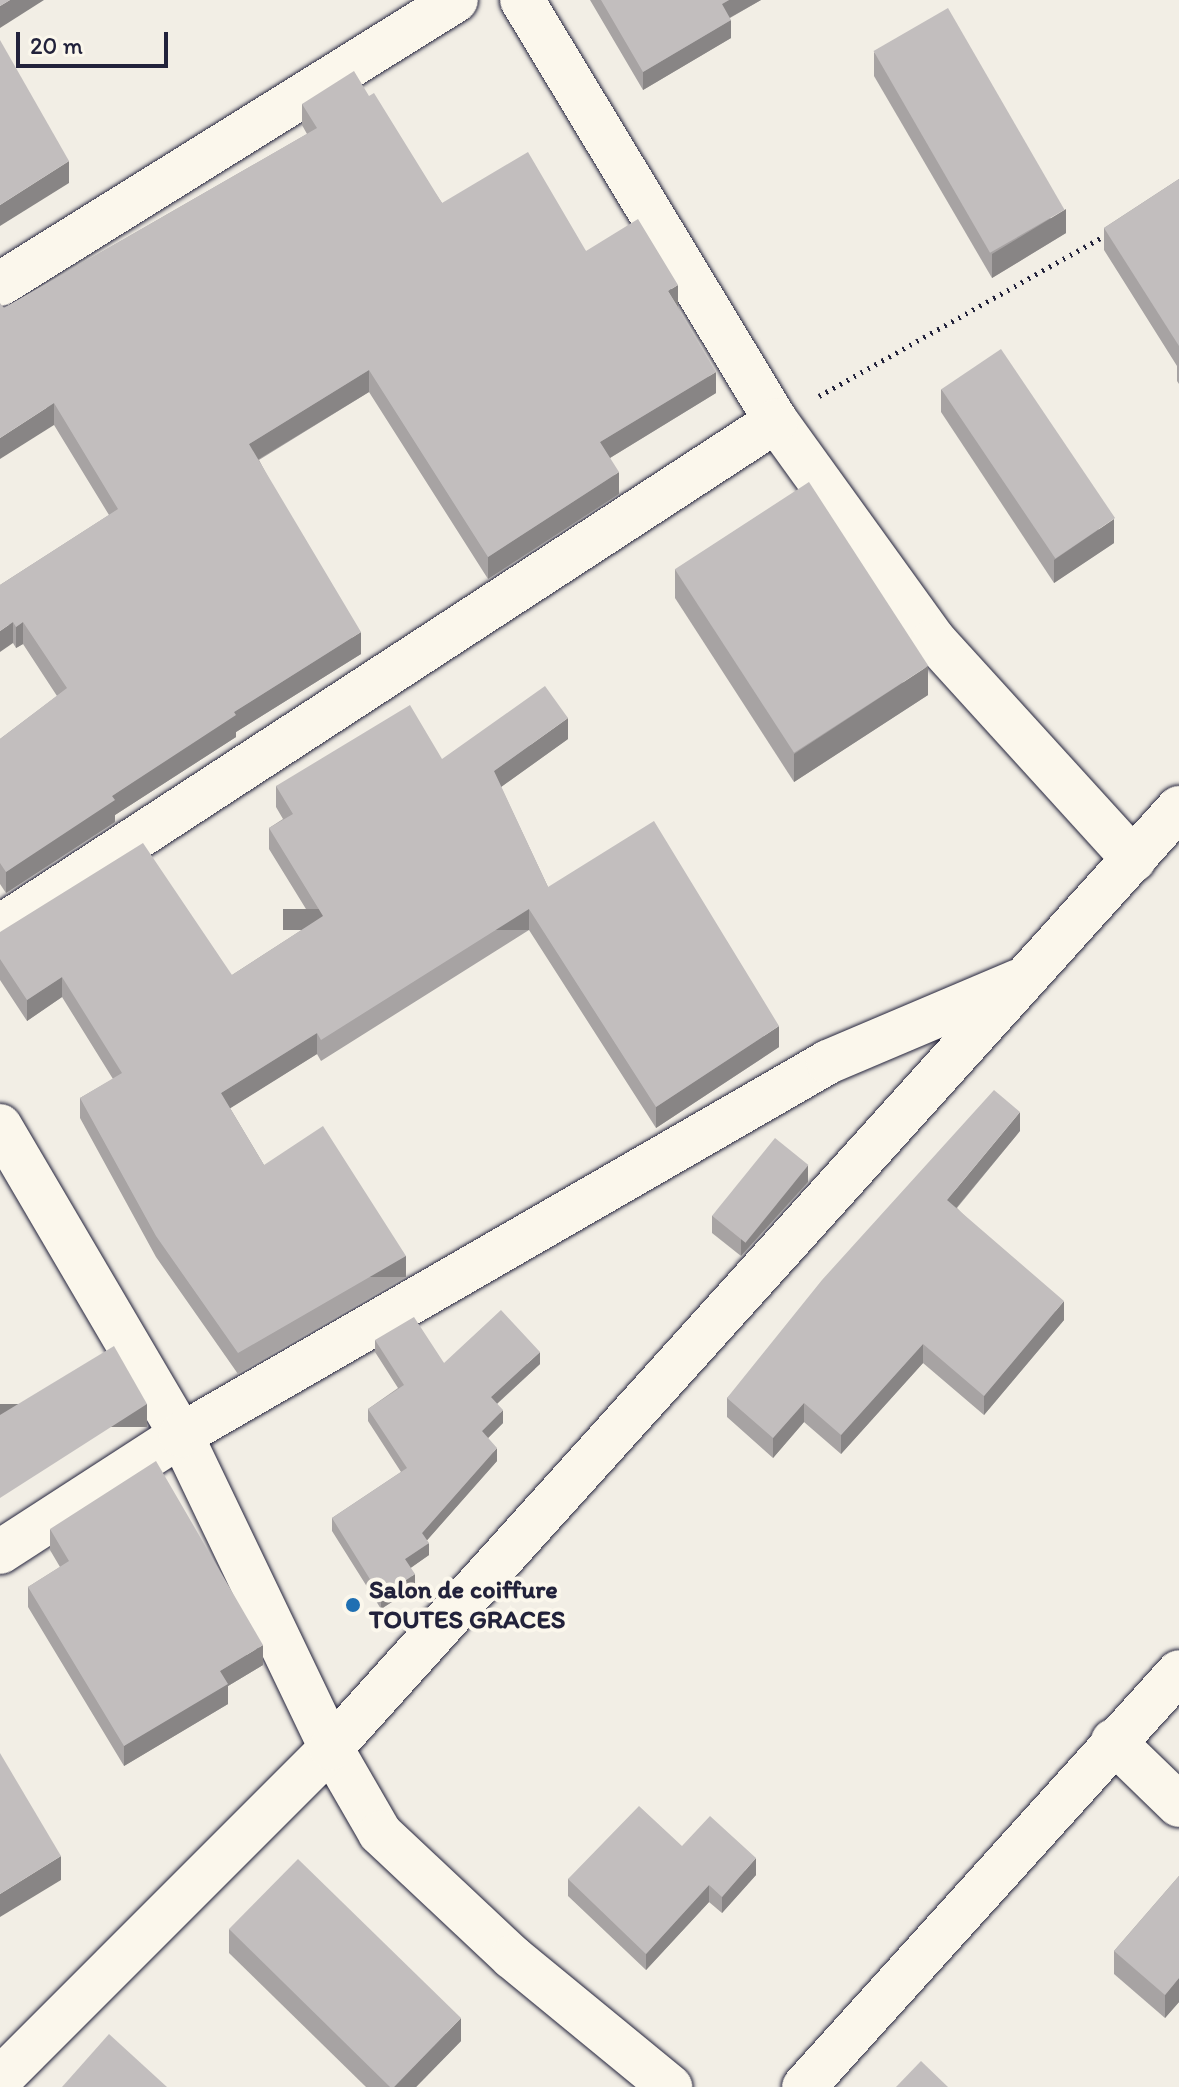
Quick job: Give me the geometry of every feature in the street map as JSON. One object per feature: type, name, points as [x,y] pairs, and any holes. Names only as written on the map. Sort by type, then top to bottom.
[{"type":"street","points":[[0,284],[456,0]]},
{"type":"street","points":[[522,0],[776,421],[934,640],[1134,860]]},
{"type":"street","points":[[0,927],[776,421]]},
{"type":"street","points":[[0,2079],[331,1748],[1031,976],[1179,808]]},
{"type":"street","points":[[0,1552],[181,1435],[828,1062],[1031,976]]},
{"type":"street","points":[[0,1126],[181,1435],[331,1748],[380,1833],[512,1957],[670,2087]]},
{"type":"street","points":[[804,2087],[1113,1741],[1179,1672]]},
{"type":"street","points":[[1113,1741],[1179,1805]]},
{"type":"path","points":[[776,421],[1109,233]]},
{"type":"building","points":[[601,0],[729,0],[722,4],[731,20],[643,72]]},
{"type":"building","points":[[948,8],[1064,210],[990,253],[874,51]]},
{"type":"building","points":[[0,40],[69,161],[0,205]]},
{"type":"building","points":[[354,71],[369,96],[374,93],[442,203],[528,152],[586,251],[638,219],[678,285],[668,291],[716,372],[600,442],[619,472],[488,557],[369,370],[249,444],[361,632],[234,712],[236,715],[112,796],[115,800],[6,872],[0,863],[0,739],[67,688],[23,622],[16,627],[13,622],[0,631],[0,585],[118,509],[54,403],[0,438],[0,303],[4,308],[317,128],[302,104]]},
{"type":"building","points":[[1179,179],[1179,346],[1104,228]]},
{"type":"building","points":[[1001,349],[1115,518],[1055,558],[941,389]]},
{"type":"building","points":[[809,482],[928,666],[794,753],[675,569]]},
{"type":"building","points":[[545,686],[568,718],[494,771],[548,887],[654,821],[779,1026],[656,1107],[529,909],[321,1040],[317,1033],[221,1093],[264,1165],[323,1126],[406,1256],[238,1353],[156,1236],[80,1098],[122,1073],[62,977],[27,1000],[0,959],[0,932],[143,843],[232,975],[323,916],[269,828],[293,814],[276,786],[410,705],[442,759]]},
{"type":"building","points":[[994,1090],[1020,1112],[947,1200],[1064,1301],[984,1396],[923,1344],[841,1435],[804,1403],[773,1438],[727,1398],[822,1280]]},
{"type":"building","points":[[775,1138],[808,1165],[745,1243],[712,1216]]},
{"type":"building","points":[[501,1310],[540,1352],[491,1397],[503,1410],[482,1431],[497,1448],[422,1533],[429,1543],[405,1559],[415,1574],[381,1597],[332,1518],[407,1468],[368,1409],[404,1385],[375,1340],[414,1317],[444,1363]]},
{"type":"building","points":[[114,1346],[147,1404],[0,1498],[0,1415]]},
{"type":"building","points":[[156,1461],[263,1645],[220,1671],[228,1684],[124,1746],[28,1587],[69,1561],[50,1529]]},
{"type":"building","points":[[0,1753],[61,1856],[0,1894]]},
{"type":"building","points":[[639,1806],[682,1846],[710,1816],[756,1858],[722,1897],[709,1885],[646,1954],[568,1879]]},
{"type":"building","points":[[298,1859],[461,2018],[394,2087],[390,2087],[229,1929]]},
{"type":"building","points":[[1179,1876],[1179,1978],[1165,1995],[1114,1951]]},
{"type":"building","points":[[109,2034],[167,2087],[62,2087]]},
{"type":"building","points":[[921,2061],[948,2087],[896,2087]]},
{"type":"place","name":"Salon de coiffure TOUTES GRACES","points":[[353,1605]]}]
